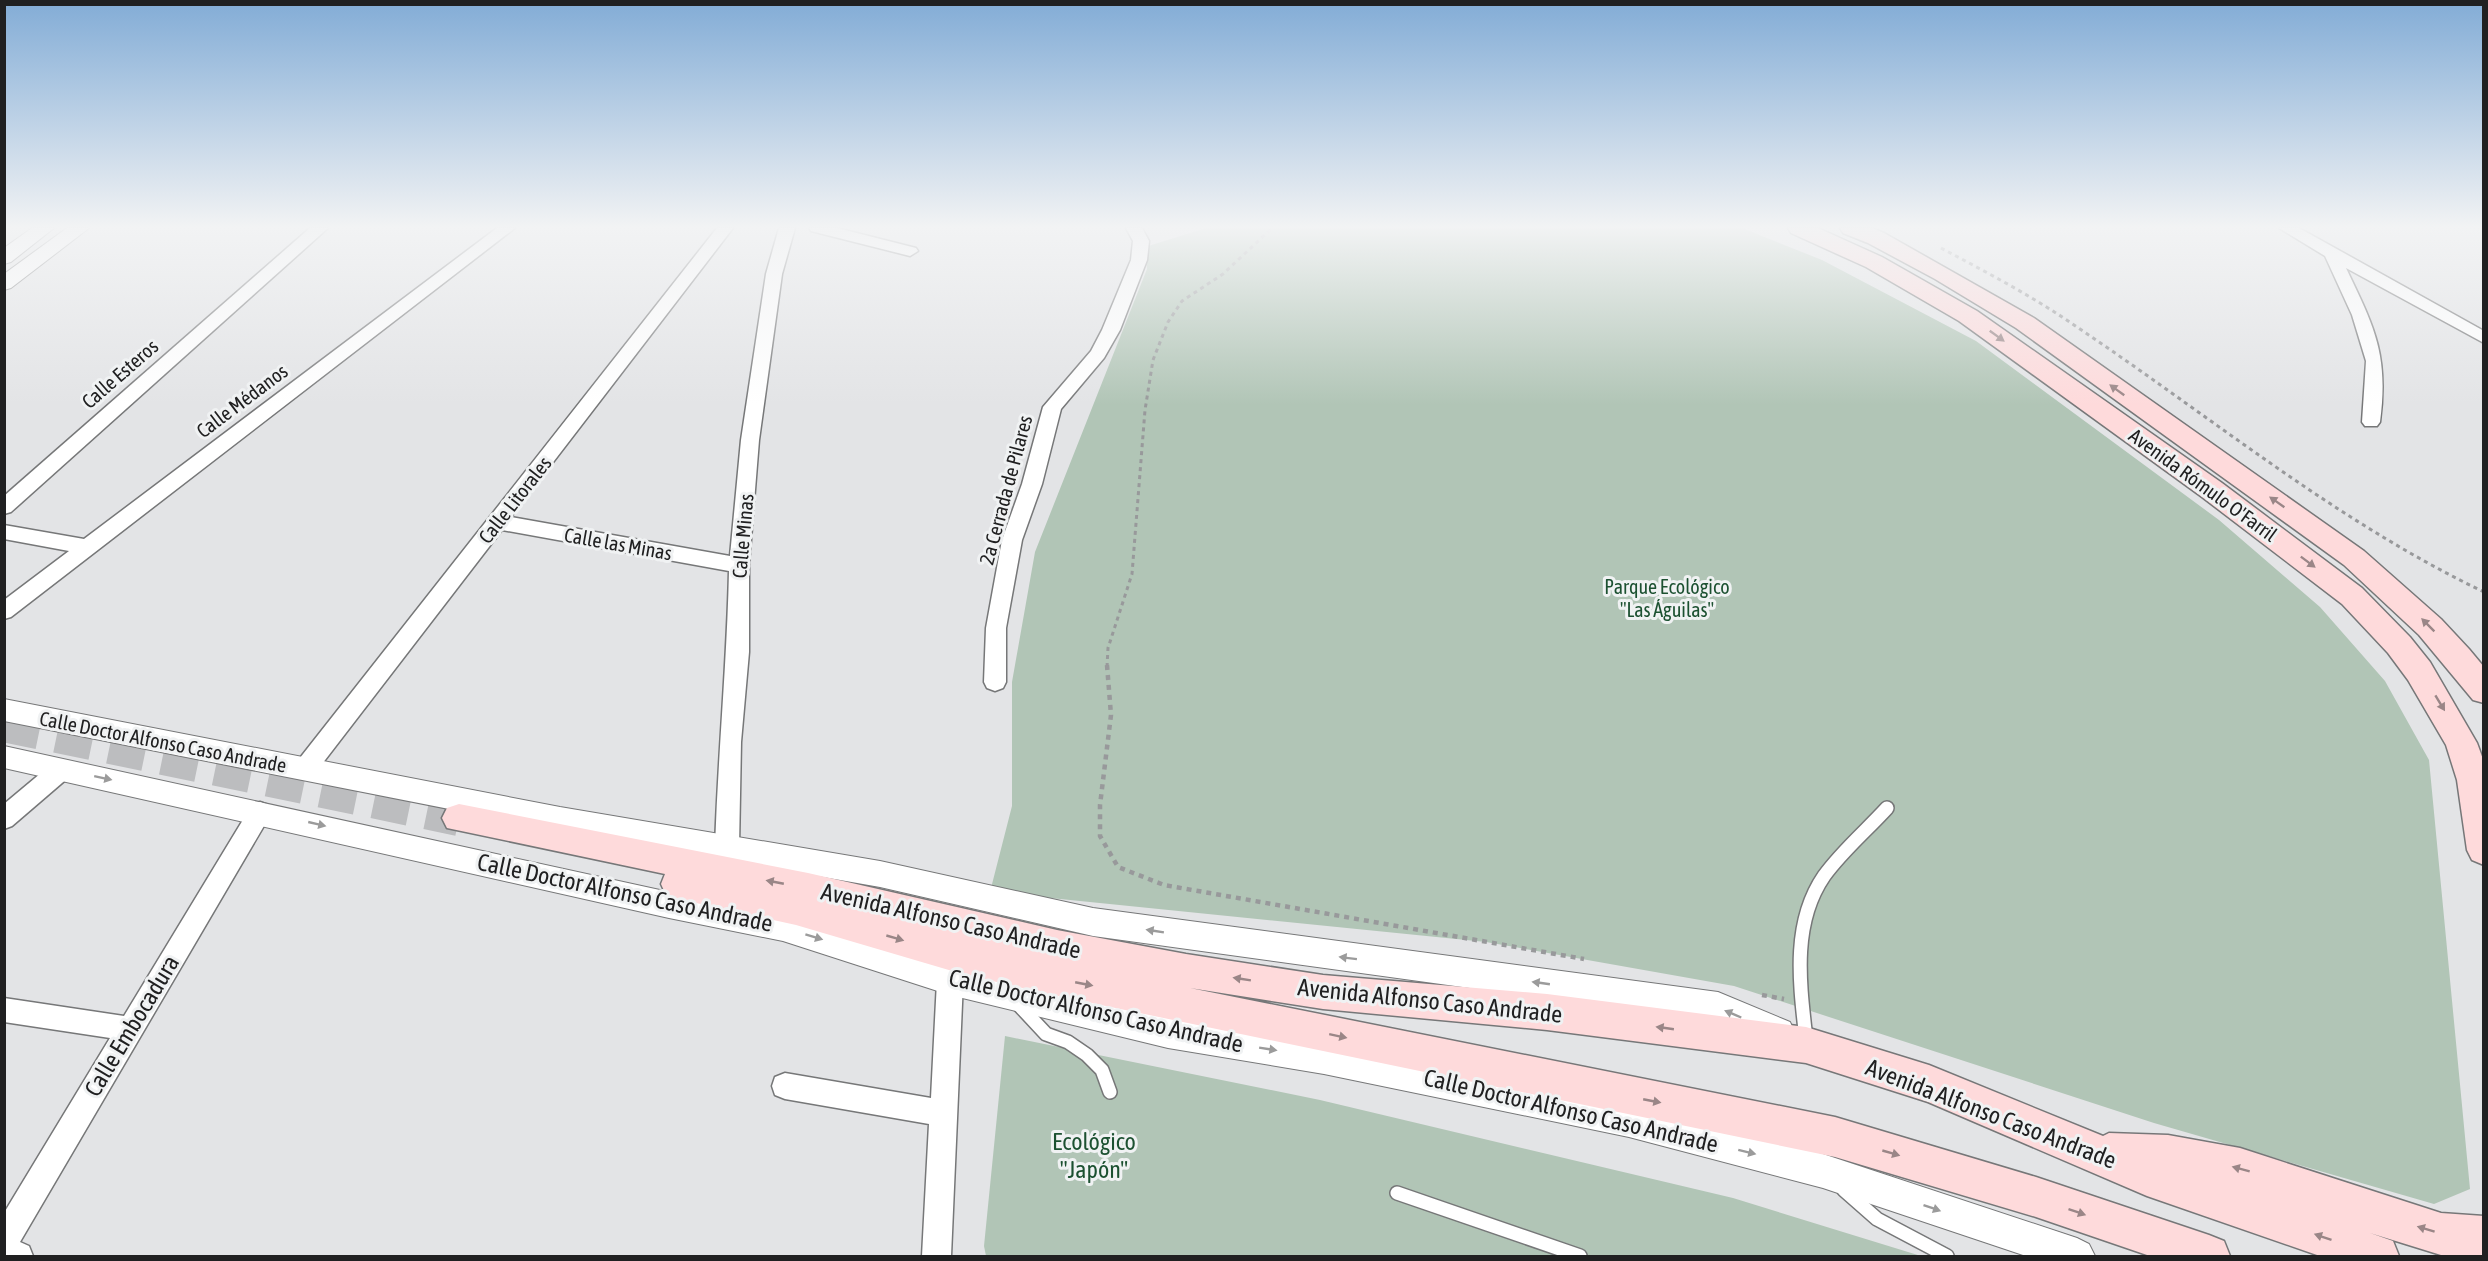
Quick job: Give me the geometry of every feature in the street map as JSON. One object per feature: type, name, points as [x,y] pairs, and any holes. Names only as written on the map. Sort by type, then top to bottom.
[{"type":"main road","name":"Avenida Rómulo O'Farril","points":[[1917,287],[1968,316],[2212,490],[2352,596],[2399,645],[2419,671],[2461,742],[2473,780],[2484,850]]},
{"type":"main road","name":"Avenida Rómulo O'Farril","points":[[1964,287],[2025,323],[2326,538],[2381,581],[2430,627],[2458,657],[2482,690]]},
{"type":"main road","name":"Avenida Alfonso Caso Andrade","points":[[2210,1257],[2036,1197],[1835,1137],[1043,976],[959,956],[796,909],[454,826],[808,888],[1057,946],[1186,970],[1323,992],[1547,1012],[1806,1045],[1929,1084],[2097,1153],[2146,1176],[2378,1257]]},
{"type":"main road","points":[[1403,1073],[1445,1058]]},
{"type":"main road","points":[[1510,1071],[1556,1104]]},
{"type":"main road","points":[[2097,1153],[2168,1155],[2240,1168],[2441,1234],[2484,1238]]},
{"type":"street","name":"Calle Esteros","points":[[4,507],[253,287]]},
{"type":"street","name":"Calle Médanos","points":[[4,611],[430,287]]},
{"type":"street","name":"Calle Litorales","points":[[304,770],[680,287]]},
{"type":"street","name":"Calle Minas","points":[[727,847],[730,742],[738,652],[739,565],[752,429],[772,287]]},
{"type":"street","name":"2a Cerrada de Pilares","points":[[995,682],[996,628],[1012,540],[1032,484],[1052,406],[1098,354],[1111,330],[1128,287]]},
{"type":"street","points":[[2346,287],[2374,354],[2374,401],[2371,422]]},
{"type":"street","points":[[2391,287],[2484,338]]},
{"type":"street","name":"Calle las Minas","points":[[498,522],[739,565]]},
{"type":"street","points":[[4,532],[86,548]]},
{"type":"street","name":"Calle Doctor Alfonso Caso Andrade","points":[[4,710],[304,770],[880,874],[1093,922],[1254,946],[1718,1007],[1806,1045]]},
{"type":"street","name":"Calle Doctor Alfonso Caso Andrade","points":[[4,758],[260,812],[669,905],[783,927],[950,981],[1168,1032],[1403,1073],[1556,1104],[1823,1171],[2077,1257]]},
{"type":"street","points":[[4,819],[62,770]]},
{"type":"street","name":"Calle Embocadura","points":[[4,1241],[260,812]]},
{"type":"street","points":[[936,1257],[950,981]]},
{"type":"street","points":[[4,1010],[130,1029]]},
{"type":"street","points":[[784,1086],[942,1113]]},
{"type":"street","points":[[4,1253],[19,1257]]},
{"type":"lane","points":[[1806,1045],[1799,957],[1806,915],[1819,884],[1887,808]]},
{"type":"lane","points":[[1009,995],[1046,1034],[1068,1042],[1087,1055],[1102,1070],[1110,1092]]},
{"type":"lane","points":[[1823,1171],[1877,1219],[1947,1257]]},
{"type":"lane","points":[[1397,1193],[1580,1257]]},
{"type":"path","points":[[1203,287],[1182,301],[1168,322],[1153,360],[1145,410],[1132,574],[1108,648],[1107,672],[1111,715],[1100,805],[1100,836],[1118,867],[1164,885],[1585,959]]},
{"type":"path","points":[[2012,287],[2073,324],[2341,513],[2434,568],[2484,592]]},
{"type":"path","points":[[1757,994],[1803,1003]]},
{"type":"green space","name":"Parque Ecológico \"Las Águilas\"","points":[[1140,287],[1873,287],[1976,341],[2219,520],[2320,607],[2385,681],[2429,760],[2470,1189],[2434,1204],[2154,1123],[1734,986],[1486,942],[990,892],[1012,806],[1012,682],[1035,552]]},
{"type":"green space","name":"Ecológico \"Japón\"","points":[[1005,1036],[1320,1100],[1733,1198],[1921,1256],[986,1256],[984,1246]]},
{"type":"tunnel","points":[[4,724],[459,818]]}]
